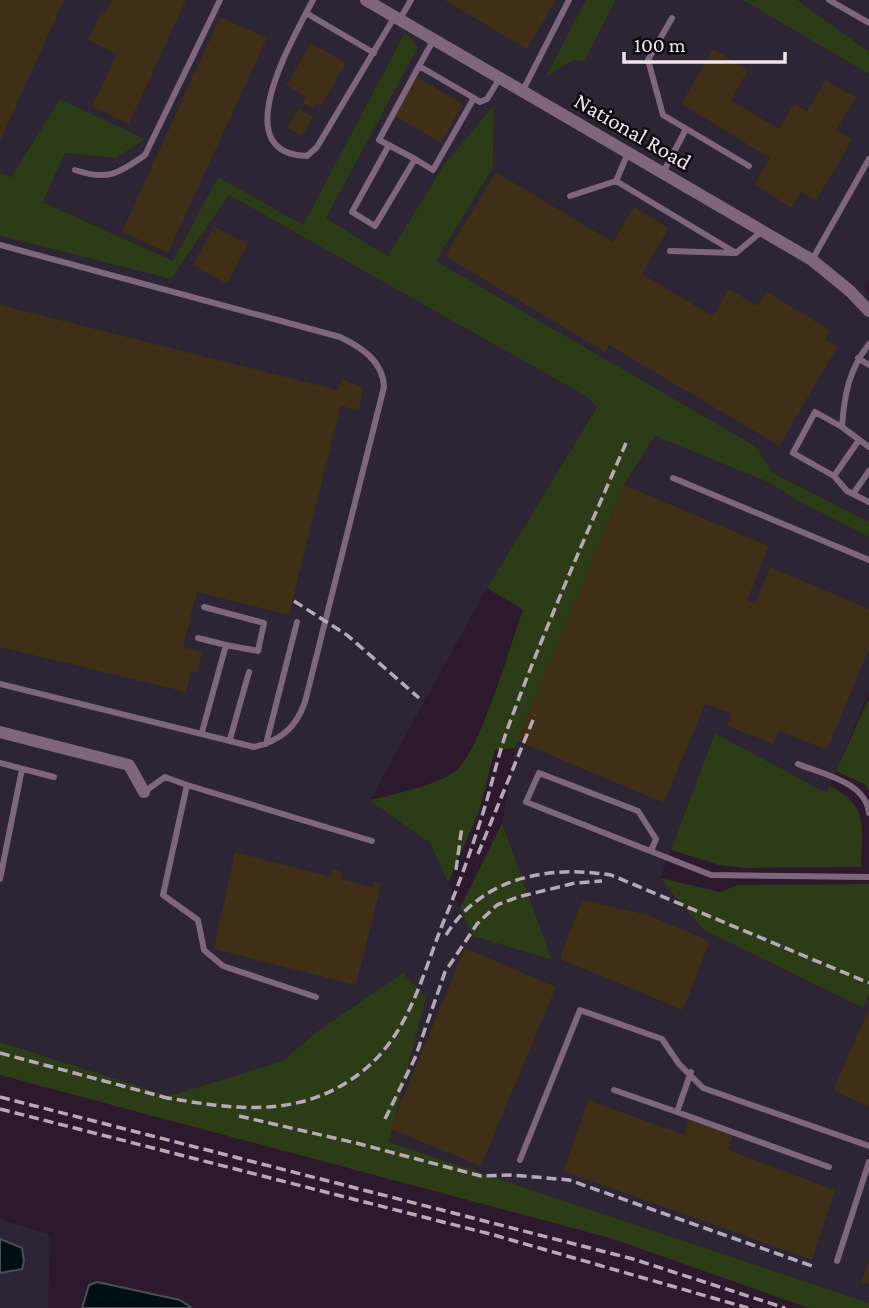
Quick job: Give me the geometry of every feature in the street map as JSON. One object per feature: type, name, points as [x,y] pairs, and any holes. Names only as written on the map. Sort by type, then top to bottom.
[{"type":"street","name":"National Road","points":[[366,0],[812,260],[850,291],[869,311]]},
{"type":"street","points":[[0,732],[129,765],[144,792]]},
{"type":"lane","points":[[75,170],[99,178],[126,168],[145,155],[220,0]]},
{"type":"lane","points":[[313,0],[270,88],[269,136],[273,145],[292,156],[307,156],[317,148],[374,52],[411,0]]},
{"type":"lane","points":[[522,92],[569,0]]},
{"type":"lane","points":[[829,0],[869,23]]},
{"type":"lane","points":[[306,13],[374,52]]},
{"type":"lane","points":[[672,18],[648,60],[663,115],[749,166]]},
{"type":"lane","points":[[434,39],[379,140],[433,170],[474,99]]},
{"type":"lane","points":[[419,66],[480,102],[487,99],[500,78]]},
{"type":"lane","points":[[663,173],[686,129]]},
{"type":"lane","points":[[389,145],[352,212],[374,226],[415,159]]},
{"type":"lane","points":[[570,196],[616,181],[628,153]]},
{"type":"lane","points":[[812,260],[869,159]]},
{"type":"lane","points":[[616,181],[736,253]]},
{"type":"lane","points":[[670,251],[736,253],[763,230]]},
{"type":"lane","points":[[0,245],[340,337],[374,359],[384,377],[305,702],[291,729],[266,744],[254,747],[0,684]]},
{"type":"lane","points":[[842,427],[845,393],[858,358],[869,344]]},
{"type":"lane","points":[[858,358],[869,365]]},
{"type":"lane","points":[[869,447],[816,412],[793,453],[834,476],[853,494],[869,502]]},
{"type":"lane","points":[[834,476],[859,440]]},
{"type":"lane","points":[[853,494],[869,471]]},
{"type":"lane","points":[[673,478],[869,561]]},
{"type":"lane","points":[[198,638],[258,651],[264,623],[204,607]]},
{"type":"lane","points":[[266,744],[297,622]]},
{"type":"lane","points":[[202,732],[226,645]]},
{"type":"lane","points":[[230,739],[249,672]]},
{"type":"lane","points":[[0,763],[54,776]]},
{"type":"lane","points":[[798,764],[855,788],[868,803],[869,813]]},
{"type":"lane","points":[[0,879],[22,769]]},
{"type":"lane","points":[[651,850],[656,839],[638,811],[539,773],[526,802],[703,872],[725,877],[869,877]]},
{"type":"lane","points":[[144,792],[164,776],[372,841]]},
{"type":"lane","points":[[187,785],[163,895],[198,920],[204,950],[223,966],[316,997]]},
{"type":"lane","points":[[520,1160],[580,1010],[662,1040],[679,1064],[691,1072],[703,1088],[869,1146]]},
{"type":"lane","points":[[677,1112],[691,1072]]},
{"type":"lane","points":[[614,1090],[829,1167]]},
{"type":"lane","points":[[837,1261],[869,1162]]},
{"type":"shaded area","points":[[0,0],[869,0],[869,279],[864,289],[869,295],[869,522],[773,473],[754,446],[436,261],[493,168],[494,106],[443,166],[388,256],[325,217],[418,47],[405,32],[303,225],[218,178],[173,261],[43,202],[65,153],[116,158],[61,99],[10,178],[0,173]]},
{"type":"shaded area","points":[[229,195],[587,396],[597,407],[487,588],[370,800],[430,843],[473,936],[551,960],[502,823],[515,748],[624,485],[655,436],[770,483],[798,501],[869,537],[869,691],[827,793],[687,812],[660,878],[705,930],[863,1008],[869,994],[869,1303],[389,1142],[426,997],[315,1033],[284,1061],[169,1096],[0,1042],[0,236],[171,279]]},
{"type":"shaded area","points":[[0,1219],[50,1235],[48,1308],[0,1308]]},
{"type":"shaded area","points":[[0,1239],[22,1248],[22,1269],[0,1273]]},
{"type":"shaded area","points":[[97,1282],[180,1300],[192,1308],[82,1308],[89,1285]]},
{"type":"green space","points":[[586,0],[616,0],[584,61],[574,60],[546,76]]},
{"type":"green space","points":[[743,0],[797,0],[869,52],[869,74]]},
{"type":"green space","points":[[405,32],[418,47],[326,218],[388,256],[443,166],[494,105],[493,168],[436,261],[755,446],[773,473],[869,522],[869,537],[798,501],[770,483],[655,436],[624,485],[515,748],[495,750],[479,811],[448,883],[430,843],[369,800],[415,789],[449,775],[457,770],[476,741],[523,610],[487,588],[597,407],[586,396],[229,195],[171,279],[0,236],[0,173],[11,177],[60,99],[145,139],[116,158],[65,153],[43,202],[173,261],[218,177],[303,225]]},
{"type":"green space","points":[[869,698],[869,792],[864,784],[836,771]]},
{"type":"green space","points":[[715,733],[826,793],[830,786],[843,793],[857,809],[860,818],[861,867],[746,868],[719,865],[671,850]]},
{"type":"green space","points":[[502,823],[552,960],[473,936],[460,908]]},
{"type":"green space","points":[[660,878],[720,892],[738,885],[869,884],[869,994],[863,1008],[704,930]]},
{"type":"green space","points":[[403,973],[426,997],[389,1142],[869,1303],[869,1308],[809,1308],[610,1238],[0,1075],[0,1042],[169,1096],[283,1061],[315,1033]]},
{"type":"building","points":[[0,0],[64,0],[0,141]]},
{"type":"building","points":[[111,0],[186,0],[129,124],[92,107],[117,54],[88,40],[101,12],[105,14]]},
{"type":"building","points":[[444,0],[556,0],[527,49]]},
{"type":"building","points":[[220,17],[267,38],[168,253],[122,232]]},
{"type":"building","points":[[311,43],[346,63],[321,106],[317,103],[313,109],[303,103],[306,97],[286,85]]},
{"type":"building","points":[[713,49],[748,70],[731,100],[779,129],[794,104],[807,111],[826,80],[856,98],[836,130],[853,139],[816,201],[801,192],[792,208],[754,185],[770,158],[681,104]]},
{"type":"building","points":[[417,77],[463,104],[441,143],[394,115]]},
{"type":"building","points":[[298,109],[313,117],[302,136],[287,128]]},
{"type":"building","points":[[496,172],[613,242],[634,207],[669,228],[642,274],[713,316],[729,289],[758,306],[767,292],[830,330],[825,339],[838,346],[779,446],[609,345],[605,352],[445,256]]},
{"type":"building","points":[[214,226],[248,244],[227,284],[193,265]]},
{"type":"building","points":[[0,305],[338,390],[342,379],[362,387],[359,411],[341,406],[289,615],[197,592],[183,647],[202,652],[197,672],[191,671],[186,692],[0,647]]},
{"type":"building","points":[[624,485],[769,546],[747,601],[755,604],[770,567],[869,609],[869,649],[827,750],[779,731],[773,744],[727,726],[731,713],[705,704],[664,803],[517,741]]},
{"type":"building","points":[[235,852],[331,877],[333,869],[342,872],[340,879],[372,887],[373,881],[381,884],[356,985],[214,949]]},
{"type":"building","points":[[582,900],[648,915],[710,941],[683,1010],[560,959]]},
{"type":"building","points":[[465,948],[556,987],[481,1166],[390,1129]]},
{"type":"building","points":[[869,1009],[869,1107],[833,1090]]},
{"type":"building","points":[[589,1100],[684,1135],[689,1120],[733,1135],[728,1150],[835,1190],[812,1260],[563,1171]]},
{"type":"building","points":[[869,1261],[869,1284],[861,1282]]},
{"type":"railway","points":[[162,1097],[239,1107],[288,1105],[336,1089],[359,1074],[389,1043],[401,1026],[419,988],[471,851],[510,722],[626,443]]},
{"type":"railway","points":[[294,601],[347,635],[419,698]]},
{"type":"railway","points":[[478,854],[535,715]]},
{"type":"railway","points":[[456,870],[462,826]]},
{"type":"railway","points":[[446,935],[461,915],[497,888],[541,874],[587,872],[611,875],[869,983]]},
{"type":"railway","points":[[385,1119],[415,1058],[445,972],[477,924],[497,905],[518,897],[575,883],[602,881]]},
{"type":"railway","points":[[0,1053],[171,1099]]},
{"type":"railway","points":[[0,1097],[633,1259],[785,1308]]},
{"type":"railway","points":[[0,1109],[494,1235],[748,1308]]},
{"type":"railway","points":[[239,1116],[481,1176],[512,1175],[569,1180],[815,1267]]}]
